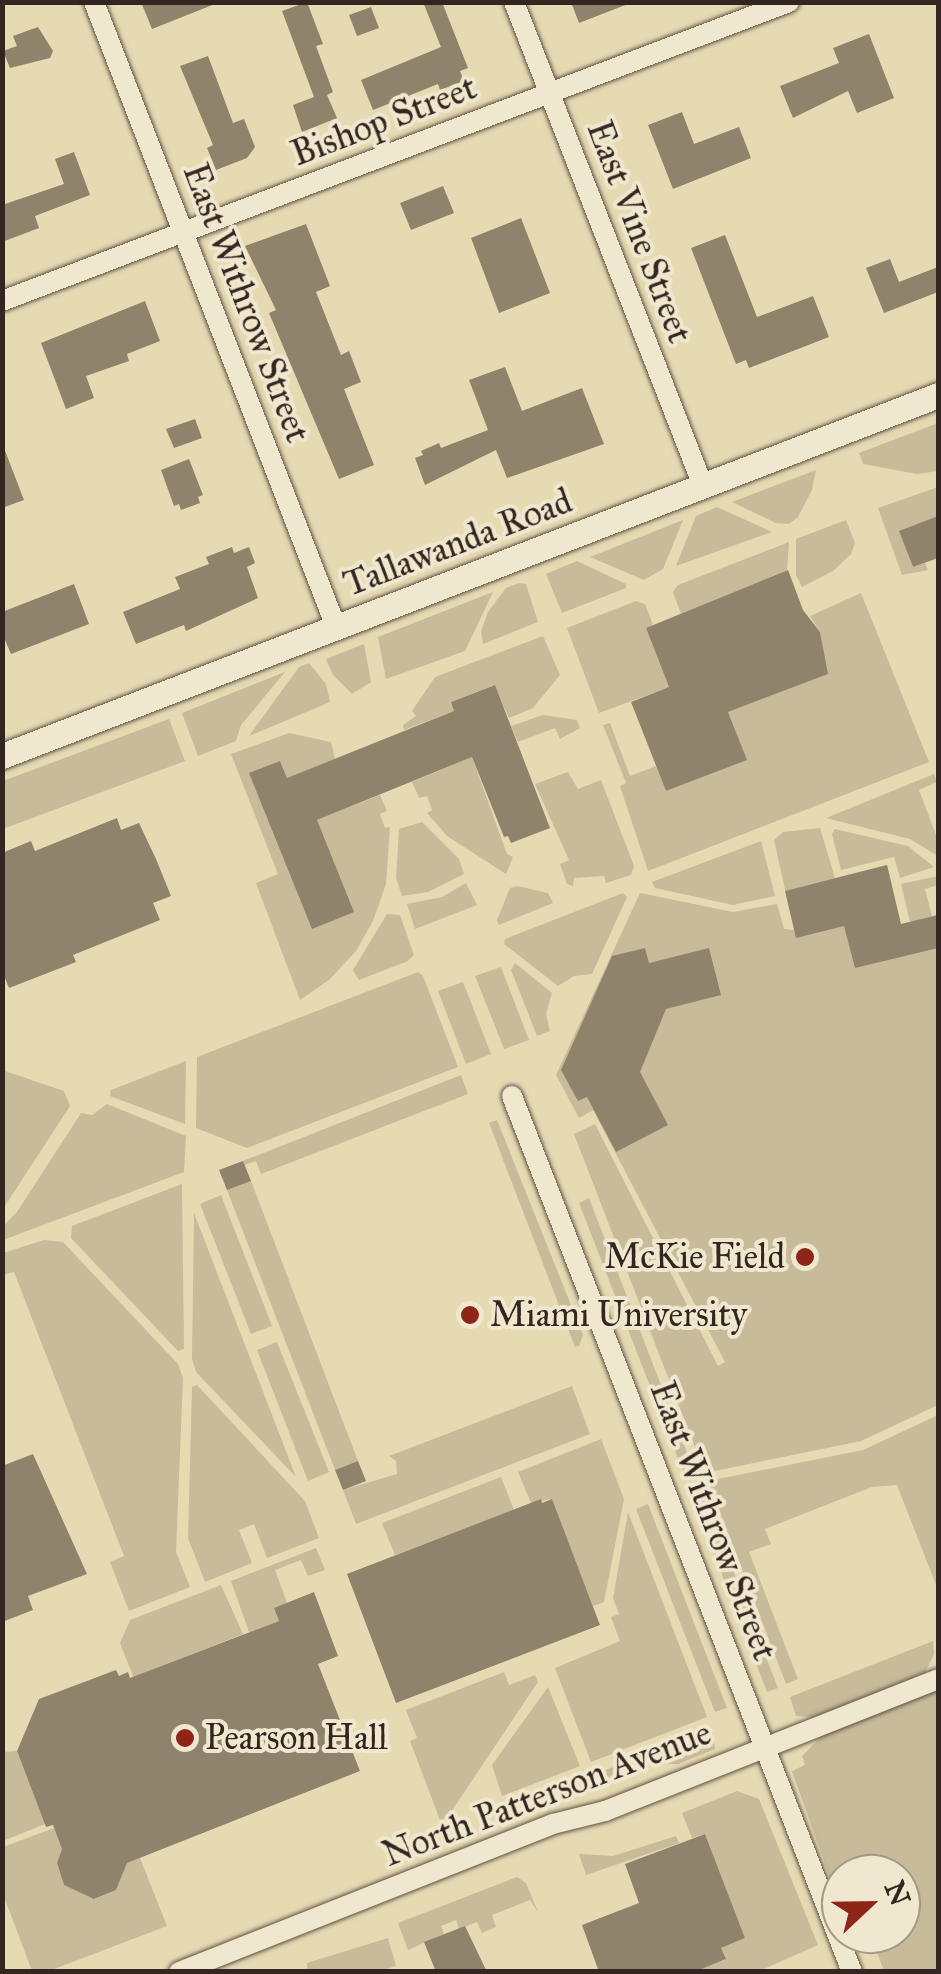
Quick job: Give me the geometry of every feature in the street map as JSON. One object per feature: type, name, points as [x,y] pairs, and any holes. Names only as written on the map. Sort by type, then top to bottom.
[{"type":"street","name":"East Withrow Street","points":[[94,2],[336,628]]},
{"type":"street","name":"East Vine Street","points":[[514,2],[704,486]]},
{"type":"street","name":"Bishop Street","points":[[2,301],[789,2]]},
{"type":"street","name":"Tallawanda Road","points":[[2,756],[938,396]]},
{"type":"street","name":"East Withrow Street","points":[[512,1096],[852,1972]]},
{"type":"street","name":"North Patterson Avenue","points":[[179,1972],[553,1824],[605,1811],[938,1679]]},
{"type":"shaded area","points":[[938,423],[938,471],[917,474],[863,464],[859,453]]},
{"type":"shaded area","points":[[816,470],[812,490],[798,517],[789,524],[776,523],[732,502]]},
{"type":"shaded area","points":[[938,487],[938,517],[900,533],[913,567],[925,563],[928,570],[902,575],[878,508]]},
{"type":"shaded area","points":[[717,507],[772,532],[676,566],[696,516]]},
{"type":"shaded area","points":[[683,520],[663,569],[644,580],[590,557]]},
{"type":"shaded area","points":[[846,520],[855,543],[851,554],[833,571],[802,587],[796,575],[796,539]]},
{"type":"shaded area","points":[[789,542],[787,570],[681,614],[673,592],[678,585]]},
{"type":"shaded area","points":[[577,561],[626,584],[626,588],[562,613],[546,574]]},
{"type":"shaded area","points":[[526,584],[538,622],[483,644],[481,631],[488,612],[506,588]]},
{"type":"shaded area","points":[[493,592],[465,651],[386,679],[378,637]]},
{"type":"shaded area","points":[[861,593],[929,762],[648,871],[620,786],[626,783],[603,725],[610,723],[630,776],[656,766],[666,791],[746,760],[728,712],[827,674],[820,632],[810,616]]},
{"type":"shaded area","points":[[636,601],[645,604],[653,625],[646,628],[669,687],[599,713],[567,628]]},
{"type":"shaded area","points":[[543,636],[560,675],[533,708],[509,718],[494,685],[451,702],[454,711],[404,730],[403,725],[416,716],[412,711],[435,677]]},
{"type":"shaded area","points":[[364,644],[371,682],[352,694],[333,675],[326,659]]},
{"type":"shaded area","points":[[309,663],[326,684],[330,702],[249,736],[299,667]]},
{"type":"shaded area","points":[[285,672],[241,725],[236,741],[198,756],[182,713]]},
{"type":"shaded area","points":[[543,715],[577,720],[580,728],[560,739],[555,728],[518,742],[511,726]]},
{"type":"shaded area","points":[[169,719],[185,761],[3,829],[3,781]]},
{"type":"shaded area","points":[[289,733],[331,742],[335,759],[287,778],[280,761],[250,774],[317,820],[380,795],[387,811],[380,814],[385,828],[390,827],[386,884],[373,921],[356,951],[329,980],[300,1000],[256,883],[278,874],[231,754]]},
{"type":"shaded area","points":[[472,757],[507,854],[513,857],[506,874],[447,836],[427,813],[432,810],[427,796],[419,798],[412,782]]},
{"type":"shaded area","points":[[568,772],[578,789],[601,780],[634,866],[631,875],[606,883],[604,876],[574,878],[573,886],[567,884],[560,864],[569,860],[535,784]]},
{"type":"shaded area","points":[[934,774],[937,782],[919,790],[938,840],[938,856],[910,839],[826,818]]},
{"type":"shaded area","points":[[422,822],[459,859],[464,874],[428,892],[402,896],[396,878],[399,829]]},
{"type":"shaded area","name":"McKie Field","points":[[820,828],[835,878],[887,865],[898,912],[844,926],[848,937],[910,922],[901,884],[938,876],[938,885],[925,889],[932,916],[938,915],[938,1405],[861,1441],[705,1473],[574,1134],[595,1124],[718,1366],[725,1362],[593,1110],[579,1118],[556,1075],[640,893],[733,912],[777,904],[784,929],[794,930],[774,840],[783,832]]},
{"type":"shaded area","points":[[835,829],[908,846],[934,867],[900,878],[894,857],[841,870],[832,834]]},
{"type":"shaded area","points":[[761,841],[775,896],[733,905],[655,888],[652,882]]},
{"type":"shaded area","points":[[466,883],[477,905],[415,929],[407,904],[442,897]]},
{"type":"shaded area","points":[[510,888],[548,893],[553,903],[499,925],[497,920]]},
{"type":"shaded area","points":[[623,893],[627,897],[592,974],[574,976],[558,986],[504,944],[505,939]]},
{"type":"shaded area","points":[[387,914],[400,915],[414,955],[359,980],[353,970]]},
{"type":"shaded area","points":[[515,963],[552,993],[546,1014],[550,1031],[537,1036],[511,970]]},
{"type":"shaded area","points":[[501,967],[529,1040],[504,1049],[475,976]]},
{"type":"shaded area","points":[[418,972],[423,976],[458,1067],[247,1148],[196,1128],[197,1057]]},
{"type":"shaded area","points":[[463,982],[491,1054],[466,1064],[438,991]]},
{"type":"shaded area","points":[[186,1061],[185,1124],[110,1096],[111,1090]]},
{"type":"shaded area","points":[[2,1070],[64,1091],[70,1106],[3,1209]]},
{"type":"shaded area","points":[[461,1075],[468,1094],[261,1174],[256,1161],[244,1165],[243,1161]]},
{"type":"shaded area","points":[[107,1104],[186,1136],[184,1172],[3,1240],[3,1226],[17,1212],[81,1113],[92,1115]]},
{"type":"shaded area","points":[[497,1120],[583,1335],[579,1346],[575,1347],[489,1123]]},
{"type":"shaded area","points":[[251,1181],[358,1461],[335,1470],[227,1190]]},
{"type":"shaded area","points":[[182,1184],[184,1349],[178,1351],[71,1238],[72,1226]]},
{"type":"shaded area","points":[[221,1195],[272,1326],[251,1334],[200,1204]]},
{"type":"shaded area","points":[[589,1198],[696,1476],[686,1479],[579,1203]]},
{"type":"shaded area","points":[[194,1213],[296,1477],[196,1372],[192,1359]]},
{"type":"shaded area","points":[[44,1240],[63,1242],[178,1364],[183,1378],[176,1552],[190,1587],[129,1611],[110,1562],[124,1556],[14,1272],[3,1275],[3,1253]]},
{"type":"shaded area","points":[[277,1342],[329,1472],[308,1481],[257,1350]]},
{"type":"shaded area","points":[[197,1385],[305,1501],[319,1538],[267,1558],[254,1524],[239,1530],[252,1563],[205,1582],[188,1538],[192,1387]]},
{"type":"shaded area","points":[[572,1386],[590,1434],[356,1524],[343,1490],[397,1474],[396,1461],[389,1456]]},
{"type":"shaded area","points":[[938,1415],[938,1590],[897,1485],[872,1487],[765,1529],[771,1544],[749,1552],[798,1679],[786,1684],[708,1481],[863,1450]]},
{"type":"shaded area","points":[[601,1439],[624,1499],[604,1602],[593,1606],[551,1499],[531,1503],[518,1472]]},
{"type":"shaded area","points":[[501,1477],[514,1510],[395,1555],[382,1523]]},
{"type":"shaded area","points":[[700,1484],[778,1688],[767,1692],[689,1488]]},
{"type":"shaded area","points":[[648,1504],[727,1708],[715,1712],[636,1509]]},
{"type":"shaded area","points":[[628,1512],[707,1717],[591,1762],[555,1668],[620,1641],[611,1617],[619,1614],[613,1598]]},
{"type":"shaded area","points":[[316,1548],[325,1570],[308,1576],[301,1560],[275,1570],[287,1603],[274,1608],[279,1621],[249,1632],[231,1581]]},
{"type":"shaded area","points":[[221,1585],[243,1634],[146,1672],[135,1681],[120,1643],[130,1620]]},
{"type":"shaded area","points":[[933,1641],[934,1654],[925,1673],[814,1717],[796,1716],[790,1697]]},
{"type":"shaded area","points":[[504,1672],[509,1685],[535,1675],[538,1682],[447,1818],[440,1820],[410,1741],[417,1738],[406,1710]]},
{"type":"shaded area","points":[[548,1687],[580,1766],[502,1796],[492,1765]]},
{"type":"shaded area","points":[[938,1690],[938,1971],[884,1971],[878,1954],[921,1954],[921,1854],[822,1854],[792,1771],[805,1765],[802,1756],[824,1734]]},
{"type":"shaded area","points":[[712,1730],[715,1749],[678,1764],[646,1764],[598,1782],[595,1774]]},
{"type":"shaded area","points":[[17,1751],[45,1824],[3,1841],[2,1752]]},
{"type":"shaded area","points":[[737,1791],[759,1799],[818,1945],[759,1971],[694,1971],[725,1960],[721,1948],[745,1938],[705,1834],[692,1838],[682,1813]]},
{"type":"shaded area","points":[[54,1828],[66,1840],[57,1863],[64,1885],[95,1899],[116,1890],[125,1867],[121,1856],[140,1858],[167,1926],[49,1971],[32,1971],[3,1894],[3,1847]]},
{"type":"shaded area","points":[[676,1836],[679,1843],[586,1875],[579,1854],[613,1856]]},
{"type":"shaded area","points":[[517,1877],[526,1883],[538,1912],[530,1900],[492,1915],[496,1927],[482,1933],[477,1922],[459,1929],[456,1920],[441,1926],[444,1934],[408,1950],[398,1923]]},
{"type":"shaded area","points":[[388,1938],[396,1966],[380,1971],[307,1971],[307,1963]]},
{"type":"building","points":[[141,2],[214,2],[215,4],[152,29]]},
{"type":"building","points":[[307,2],[323,44],[316,46],[333,92],[327,95],[337,118],[302,132],[293,105],[314,97],[282,11]]},
{"type":"building","points":[[423,2],[442,2],[468,68],[460,71],[464,81],[440,90],[438,84],[373,110],[361,80],[441,47]]},
{"type":"building","points":[[571,2],[627,2],[628,4],[579,23]]},
{"type":"building","points":[[371,7],[379,28],[357,36],[349,15]]},
{"type":"building","points":[[38,27],[53,51],[50,58],[10,68],[3,51],[17,46],[13,36]]},
{"type":"building","points":[[869,34],[894,98],[857,113],[848,91],[793,118],[780,86],[839,63],[833,48]]},
{"type":"building","points":[[208,56],[233,123],[244,119],[255,147],[247,158],[216,170],[207,148],[213,145],[180,66]]},
{"type":"building","points":[[682,112],[694,144],[739,127],[751,158],[673,189],[648,125]]},
{"type":"building","points":[[74,152],[90,195],[35,216],[39,228],[2,242],[2,205],[64,184],[55,159]]},
{"type":"building","points":[[443,186],[454,213],[411,230],[400,203]]},
{"type":"building","points":[[521,218],[550,293],[499,313],[471,238]]},
{"type":"building","points":[[306,224],[330,286],[316,292],[341,355],[349,351],[361,382],[344,389],[374,465],[339,479],[269,313],[276,310],[245,246]]},
{"type":"building","points":[[725,235],[757,317],[813,296],[829,337],[749,368],[746,360],[736,364],[691,248]]},
{"type":"building","points":[[890,259],[899,282],[938,267],[938,292],[884,313],[866,268]]},
{"type":"building","points":[[145,301],[160,341],[127,354],[129,361],[86,376],[94,398],[66,409],[41,343]]},
{"type":"building","points":[[505,367],[522,411],[582,388],[604,444],[507,478],[496,450],[425,485],[415,458],[439,443],[441,448],[488,430],[469,380]]},
{"type":"building","points":[[195,419],[202,438],[174,448],[166,429]]},
{"type":"building","points":[[2,449],[24,500],[2,508]]},
{"type":"building","points":[[189,459],[203,495],[198,497],[200,503],[181,510],[179,504],[174,506],[161,470]]},
{"type":"building","points":[[938,516],[938,558],[913,567],[899,531]]},
{"type":"building","points":[[232,547],[234,553],[249,547],[255,563],[247,567],[258,598],[186,631],[184,625],[136,644],[123,612],[180,589],[175,577],[209,564],[206,557]]},
{"type":"building","points":[[788,570],[803,610],[820,632],[828,674],[728,712],[747,760],[666,791],[631,702],[669,687],[646,628]]},
{"type":"building","points":[[74,584],[89,624],[11,654],[2,633],[2,612]]},
{"type":"building","points":[[495,685],[550,828],[511,843],[508,836],[504,837],[472,757],[317,820],[354,912],[312,929],[249,773],[280,761],[287,778],[454,711],[451,702]]},
{"type":"building","points":[[117,818],[121,830],[139,823],[156,859],[171,896],[153,903],[160,920],[73,955],[76,962],[9,988],[2,971],[2,853],[31,841],[35,851]]},
{"type":"building","points":[[887,865],[901,924],[938,915],[938,948],[855,968],[844,926],[796,938],[785,891]]},
{"type":"building","points":[[645,948],[649,963],[709,948],[721,995],[666,1009],[640,1072],[668,1125],[616,1152],[587,1097],[578,1101],[561,1070],[612,956]]},
{"type":"building","points":[[243,1161],[251,1181],[227,1190],[219,1170]]},
{"type":"building","points":[[33,1454],[87,1574],[28,1596],[33,1610],[2,1622],[2,1466]]},
{"type":"building","points":[[358,1461],[366,1481],[343,1490],[335,1470]]},
{"type":"building","points":[[541,1499],[542,1503],[552,1499],[600,1625],[396,1703],[347,1574]]},
{"type":"building","name":"Pearson Hall","points":[[314,1592],[338,1656],[318,1664],[360,1771],[127,1863],[116,1890],[94,1899],[64,1885],[57,1863],[62,1849],[53,1825],[46,1827],[17,1751],[39,1699],[116,1670],[119,1676],[128,1672],[130,1678],[279,1621],[274,1608]]},
{"type":"building","points":[[705,1834],[745,1938],[721,1948],[726,1959],[694,1972],[599,1972],[582,1925],[639,1903],[625,1864]]},
{"type":"building","points":[[465,1926],[487,1972],[436,1972],[424,1942]]},
{"type":"place","name":"McKie Field","points":[[805,1257]]},
{"type":"place","name":"Miami University","points":[[470,1315]]},
{"type":"place","name":"Pearson Hall","points":[[185,1738]]}]
